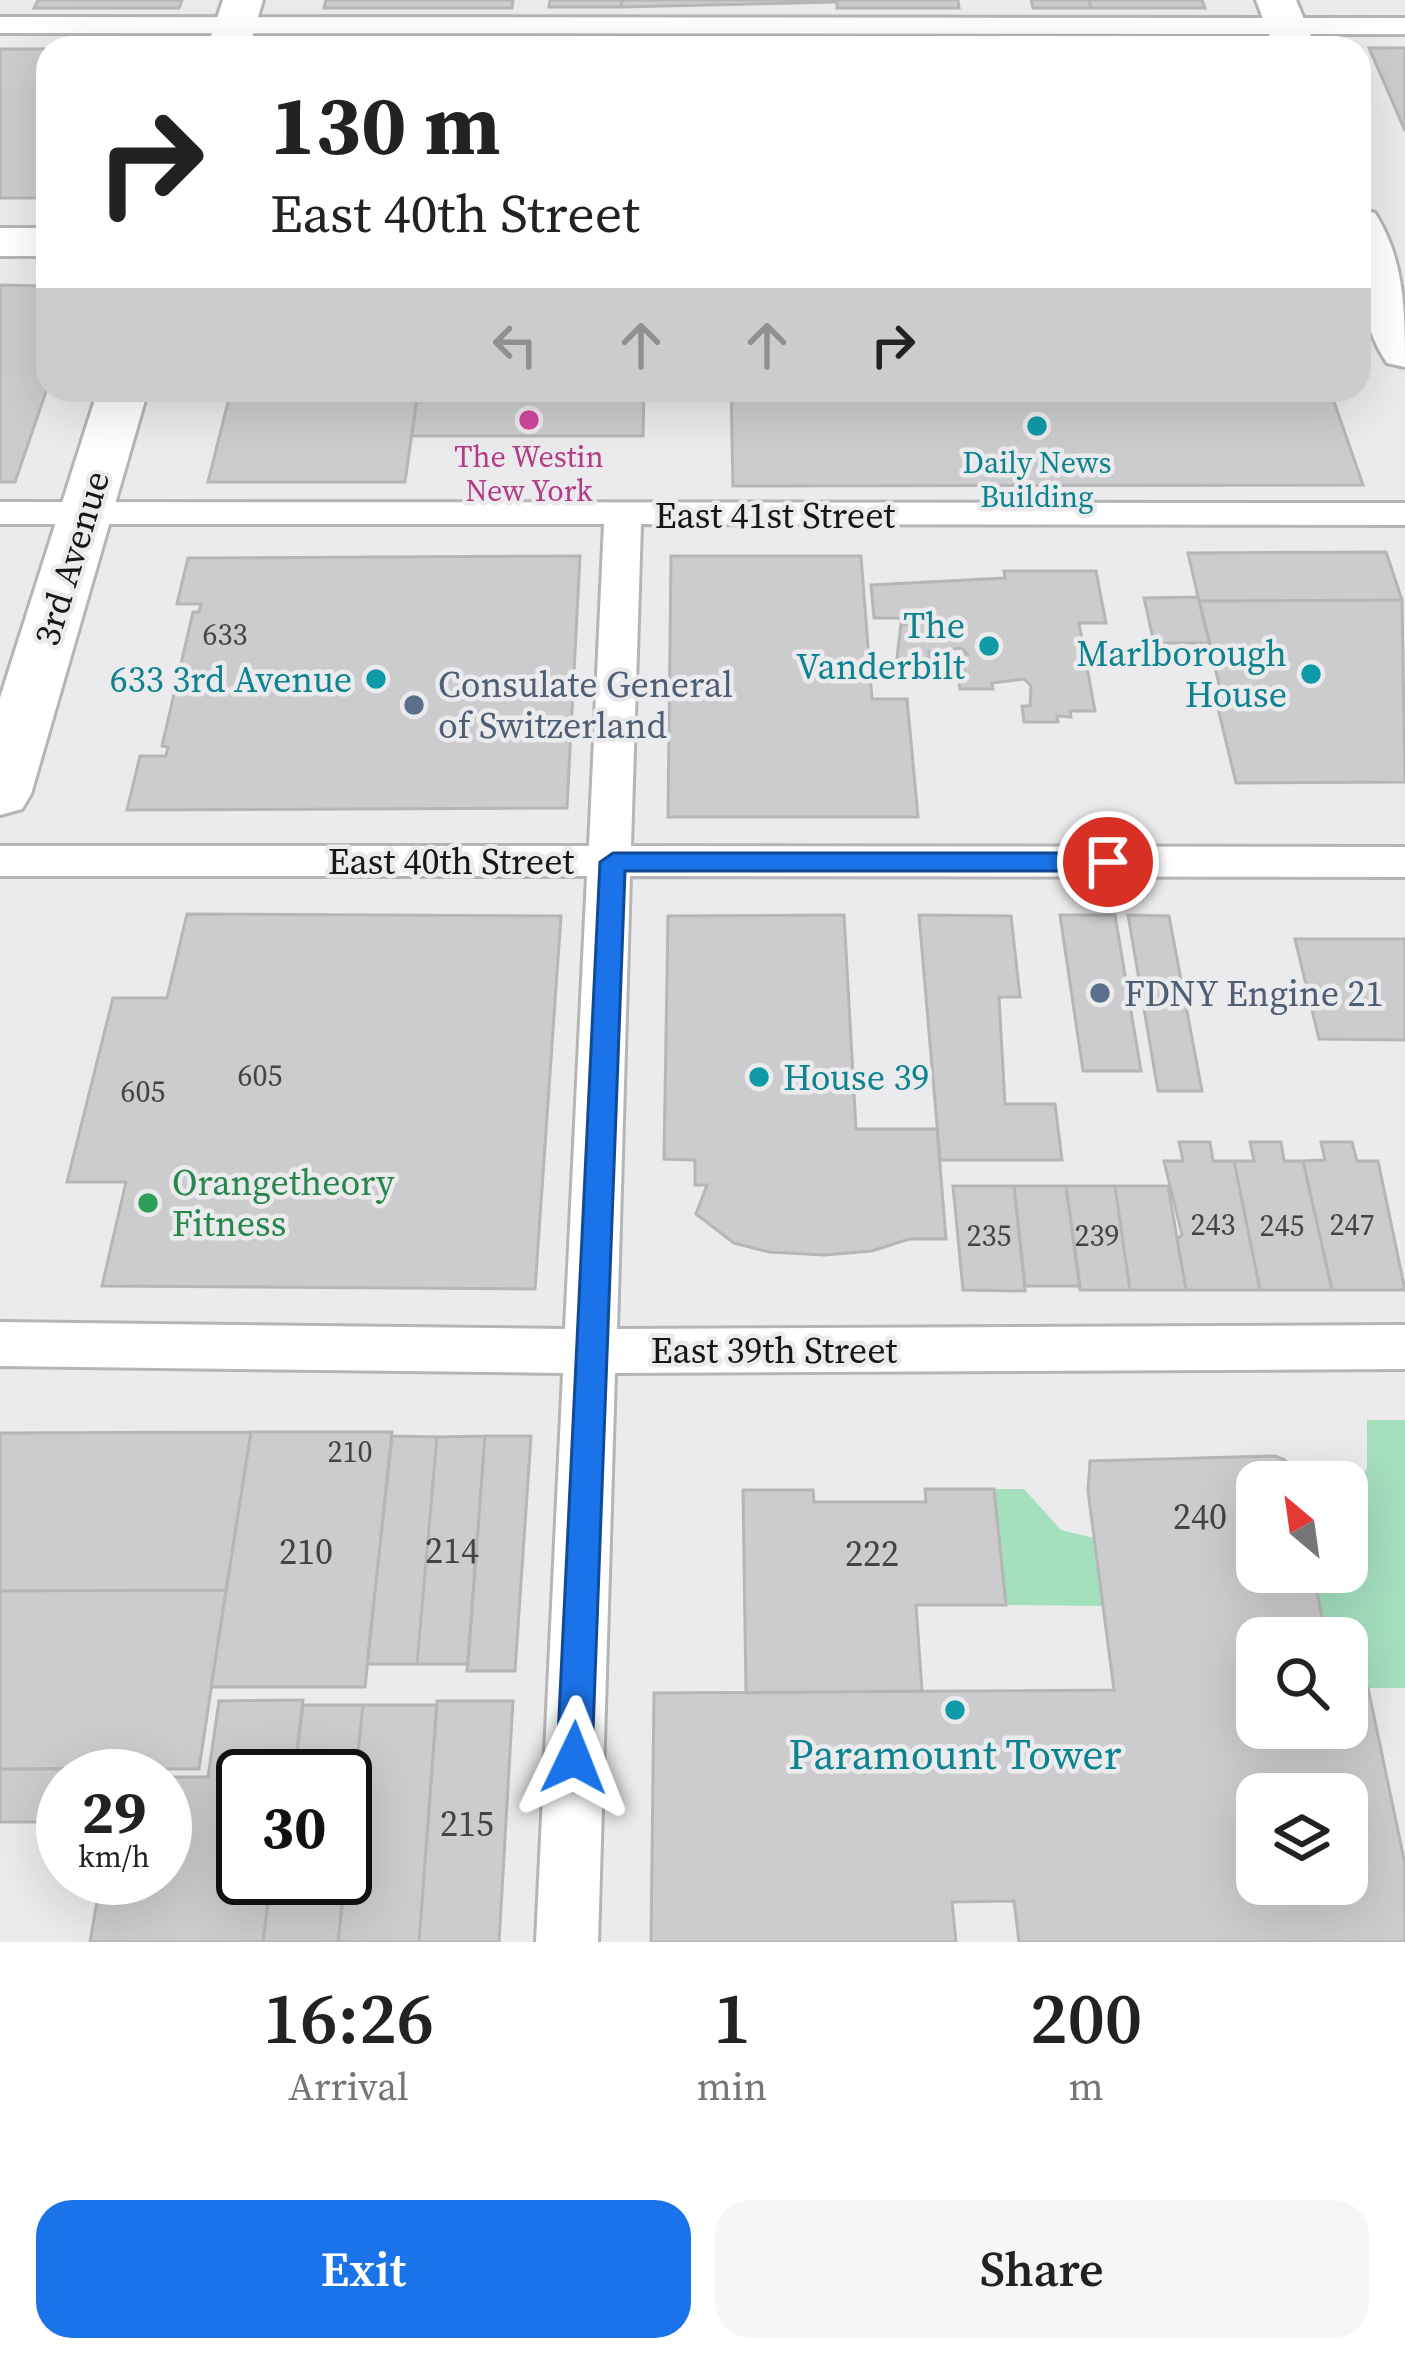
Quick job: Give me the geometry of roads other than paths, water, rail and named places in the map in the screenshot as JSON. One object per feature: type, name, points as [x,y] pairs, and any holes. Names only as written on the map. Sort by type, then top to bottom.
[{"type":"main road","points":[[1372,233],[1405,352]]},
{"type":"main road","points":[[0,242],[36,242]]},
{"type":"main road","name":"3rd Avenue","points":[[0,794],[119,402]]},
{"type":"street","points":[[0,25],[1405,26]]},
{"type":"street","name":"East 41st Street","points":[[0,513],[1405,514]]},
{"type":"street","points":[[567,1942],[613,862],[623,515]]},
{"type":"street","name":"East 40th Street","points":[[0,861],[1405,862]]},
{"type":"street","name":"East 39th Street","points":[[0,1344],[592,1352],[1405,1347]]},
{"type":"place","name":"The Westin New York","points":[[529,420]]},
{"type":"place","name":"Daily News Building","points":[[1037,426]]},
{"type":"place","name":"The Vanderbilt","points":[[989,646]]},
{"type":"place","name":"Marlborough House","points":[[1311,674]]},
{"type":"place","name":"633 3rd Avenue","points":[[376,679]]},
{"type":"place","name":"Consulate General of Switzerland","points":[[414,705]]},
{"type":"place","name":"FDNY Engine 21","points":[[1100,993]]},
{"type":"place","name":"House 39","points":[[759,1077]]},
{"type":"place","name":"Orangetheory Fitness","points":[[148,1203]]},
{"type":"place","name":"Paramount Tower","points":[[955,1710]]}]
